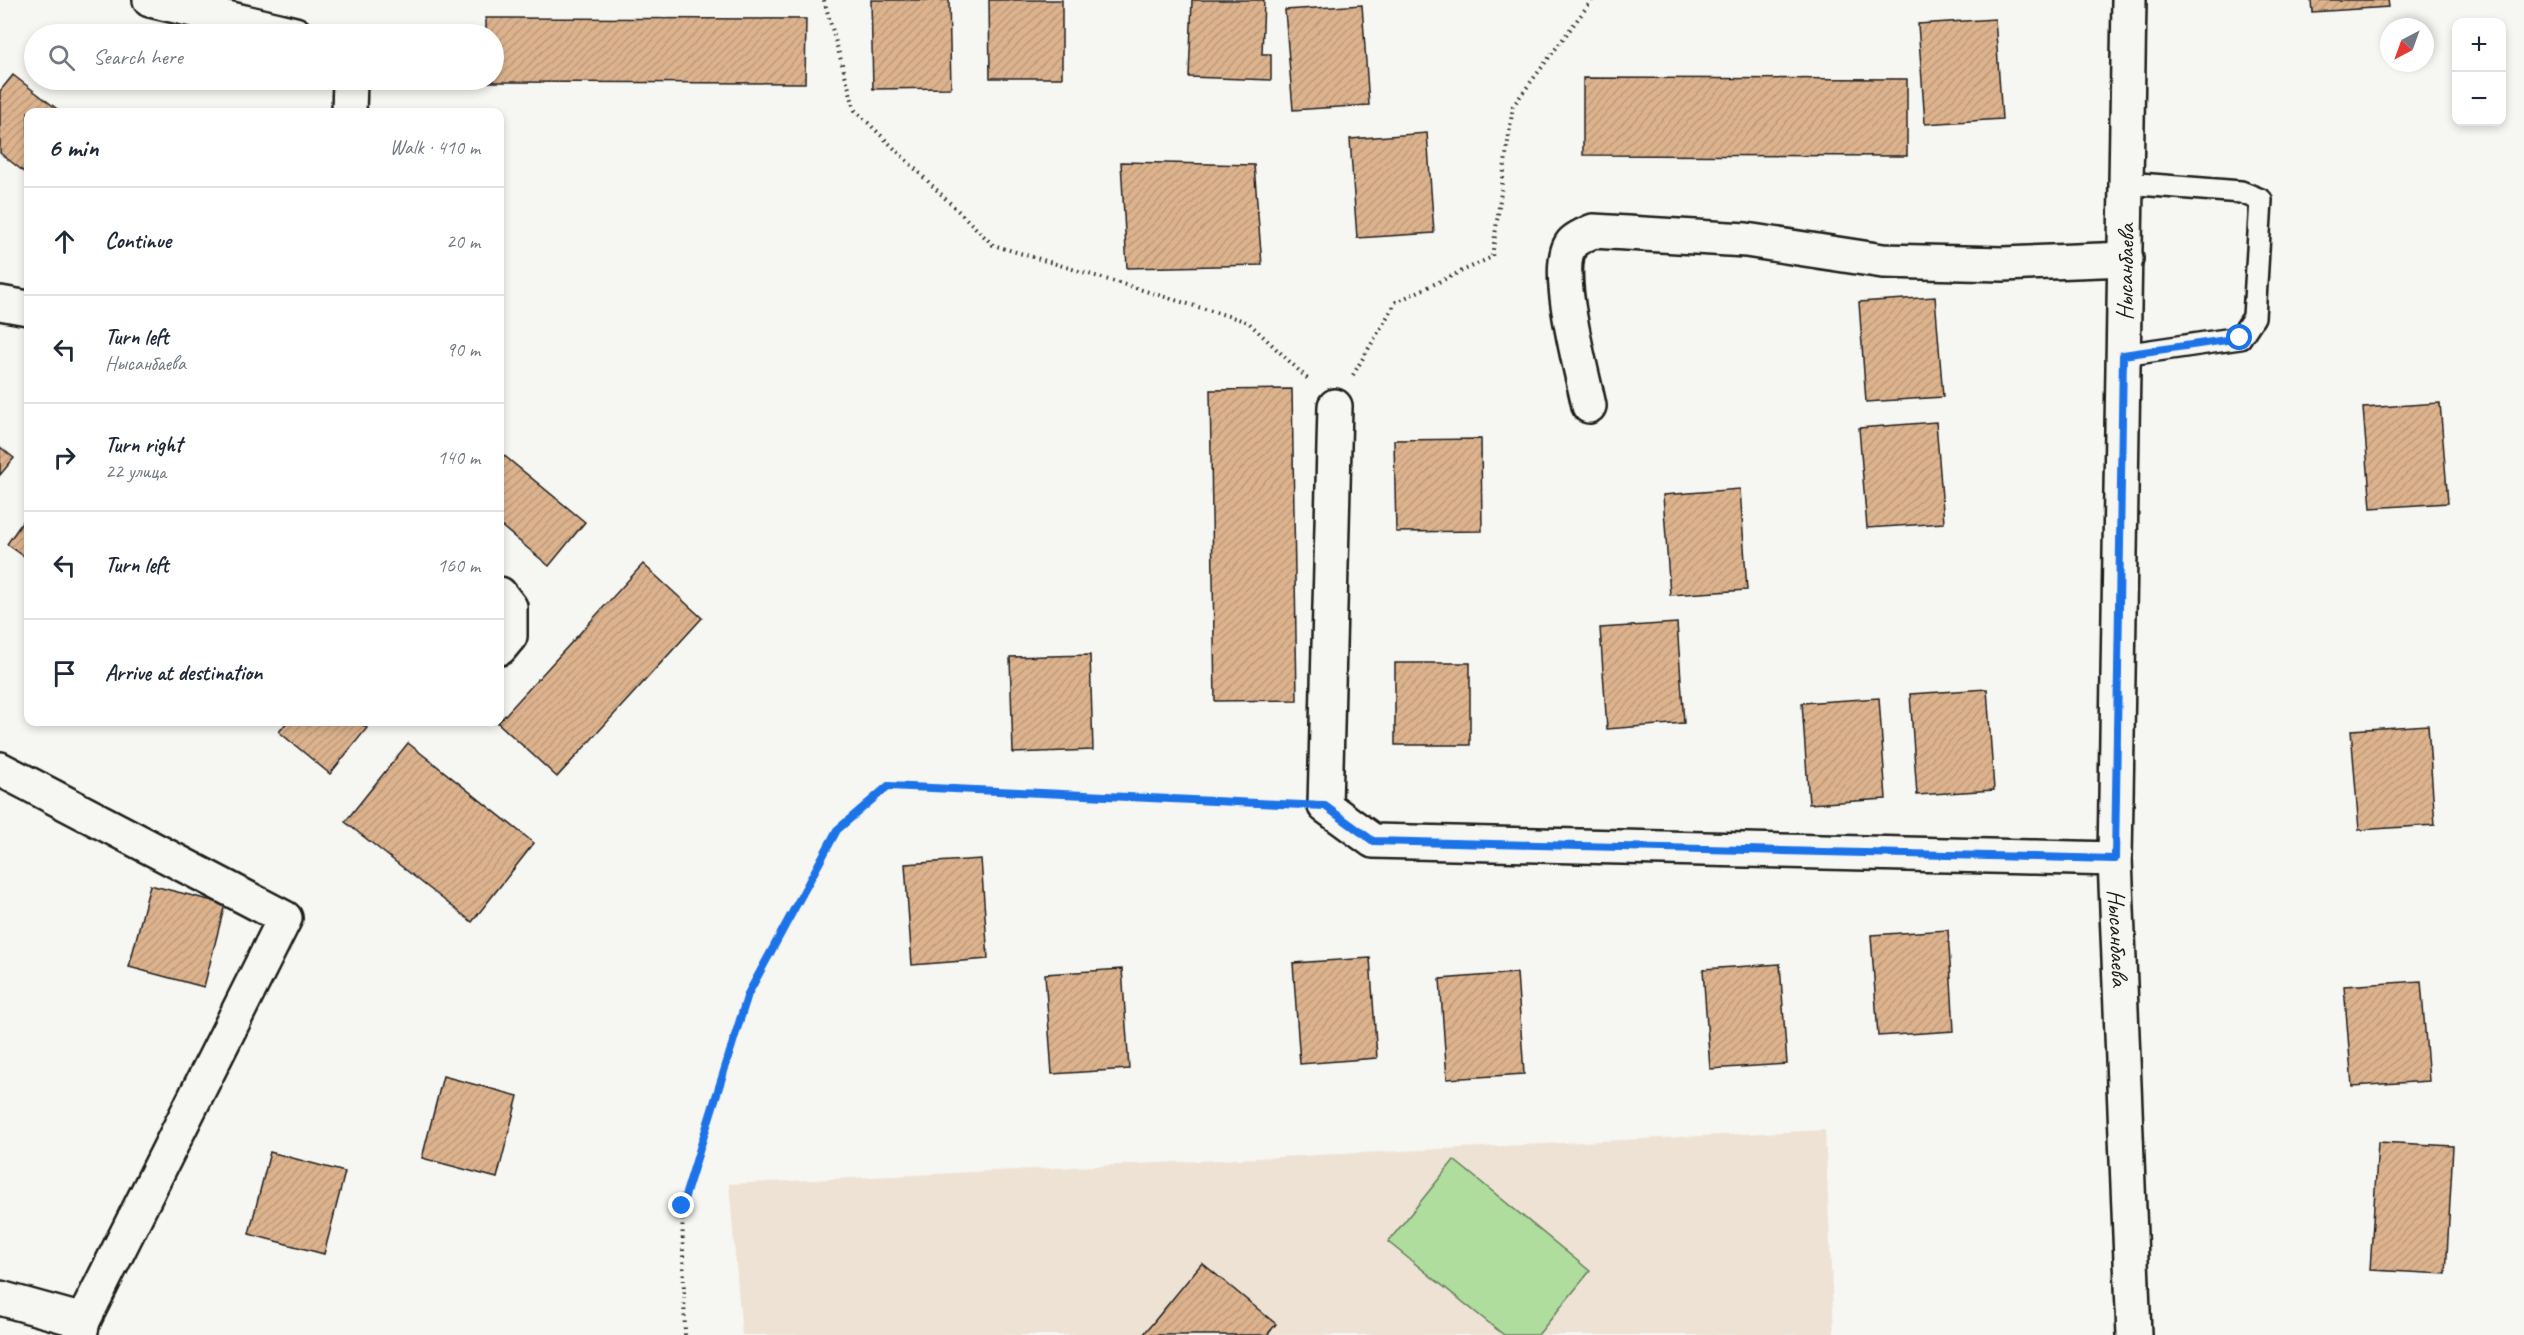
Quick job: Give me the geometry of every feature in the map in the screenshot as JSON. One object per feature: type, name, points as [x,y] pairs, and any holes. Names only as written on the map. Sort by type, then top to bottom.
[{"type":"street","points":[[150,0],[252,24]]},
{"type":"street","name":"Нысанбаева","points":[[2129,0],[2115,859],[2134,1335]]},
{"type":"street","points":[[349,108],[350,90]]},
{"type":"street","points":[[1589,406],[1566,298],[1564,263],[1572,243],[1593,231],[1746,240],[1883,261],[2003,264],[2126,259]]},
{"type":"street","points":[[0,303],[24,307]]},
{"type":"street","points":[[1335,406],[1325,806],[1373,841],[2115,859]]},
{"type":"street","points":[[504,599],[510,607],[510,636],[504,643]]},
{"type":"street","points":[[0,769],[285,918],[82,1328],[0,1298]]},
{"type":"lane","points":[[2123,355],[2240,338],[2254,317],[2261,200],[2241,192],[2126,183]]},
{"type":"path","points":[[824,0],[855,110],[993,245],[1248,322],[1335,406],[1396,302],[1492,257],[1513,106],[1592,0]]},
{"type":"path","points":[[685,1335],[682,1206],[748,994],[837,830],[888,786],[1325,806]]},
{"type":"shaded area","points":[[1825,1130],[1834,1335],[742,1335],[729,1184]]},
{"type":"green space","points":[[1454,1160],[1590,1271],[1538,1335],[1504,1335],[1388,1242]]},
{"type":"building","points":[[871,0],[949,0],[951,88],[873,89]]},
{"type":"building","points":[[989,0],[1062,0],[1062,78],[990,78]]},
{"type":"building","points":[[1192,0],[1264,0],[1262,54],[1271,54],[1271,80],[1189,77]]},
{"type":"building","points":[[2311,0],[2388,0],[2389,7],[2312,12]]},
{"type":"building","points":[[1362,5],[1369,105],[1293,110],[1285,10]]},
{"type":"building","points":[[486,18],[806,19],[805,83],[504,82],[504,24],[486,24]]},
{"type":"building","points":[[1995,19],[2002,119],[1925,124],[1918,24]]},
{"type":"building","points":[[13,75],[24,83],[24,90],[32,90],[56,108],[24,108],[24,172],[0,153],[0,91]]},
{"type":"building","points":[[1583,78],[1907,79],[1907,156],[1583,155]]},
{"type":"building","points":[[1427,133],[1434,233],[1357,238],[1350,139]]},
{"type":"building","points":[[1121,162],[1254,165],[1262,265],[1127,268]]},
{"type":"building","points":[[1935,297],[1943,397],[1866,402],[1859,302]]},
{"type":"building","points":[[1292,389],[1297,700],[1215,701],[1210,390]]},
{"type":"building","points":[[2440,403],[2448,503],[2371,508],[2363,408]]},
{"type":"building","points":[[1936,422],[1944,523],[1867,528],[1859,428]]},
{"type":"building","points":[[1481,439],[1482,531],[1396,532],[1394,440]]},
{"type":"building","points":[[0,447],[14,458],[0,475]]},
{"type":"building","points":[[504,455],[585,522],[549,566],[504,528]]},
{"type":"building","points":[[1740,489],[1747,590],[1670,595],[1663,495]]},
{"type":"building","points":[[24,520],[24,556],[7,544]]},
{"type":"building","points":[[643,564],[702,618],[557,777],[501,726],[504,726],[504,716]]},
{"type":"building","points":[[1677,623],[1684,723],[1607,729],[1600,628]]},
{"type":"building","points":[[1090,655],[1093,750],[1013,753],[1010,657]]},
{"type":"building","points":[[1395,663],[1470,663],[1470,745],[1395,745]]},
{"type":"building","points":[[1987,689],[1994,790],[1917,795],[1910,694]]},
{"type":"building","points":[[1879,698],[1886,799],[1809,804],[1802,703]]},
{"type":"building","points":[[2428,725],[2435,825],[2359,830],[2351,730]]},
{"type":"building","points":[[284,726],[364,726],[367,728],[330,774],[279,732]]},
{"type":"building","points":[[408,743],[534,843],[472,922],[345,822]]},
{"type":"building","points":[[981,859],[988,959],[912,965],[905,864]]},
{"type":"building","points":[[150,885],[225,904],[204,987],[129,967]]},
{"type":"building","points":[[1948,930],[1954,1031],[1878,1036],[1871,935]]},
{"type":"building","points":[[1370,958],[1377,1058],[1300,1064],[1293,963]]},
{"type":"building","points":[[1780,964],[1787,1064],[1710,1069],[1703,969]]},
{"type":"building","points":[[1122,969],[1129,1069],[1052,1074],[1045,974]]},
{"type":"building","points":[[1517,973],[1524,1074],[1447,1079],[1440,979]]},
{"type":"building","points":[[2421,981],[2429,1081],[2352,1086],[2344,986]]},
{"type":"building","points":[[443,1076],[518,1096],[497,1178],[422,1158]]},
{"type":"building","points":[[2378,1142],[2453,1146],[2446,1274],[2370,1270]]},
{"type":"building","points":[[270,1152],[345,1172],[324,1254],[249,1234]]},
{"type":"building","points":[[1202,1263],[1276,1324],[1267,1335],[1143,1335]]},
{"type":"route","points":[[682,1206],[748,994],[837,830],[888,786],[1325,806],[1373,841],[2115,859],[2123,355],[2240,338]]}]
